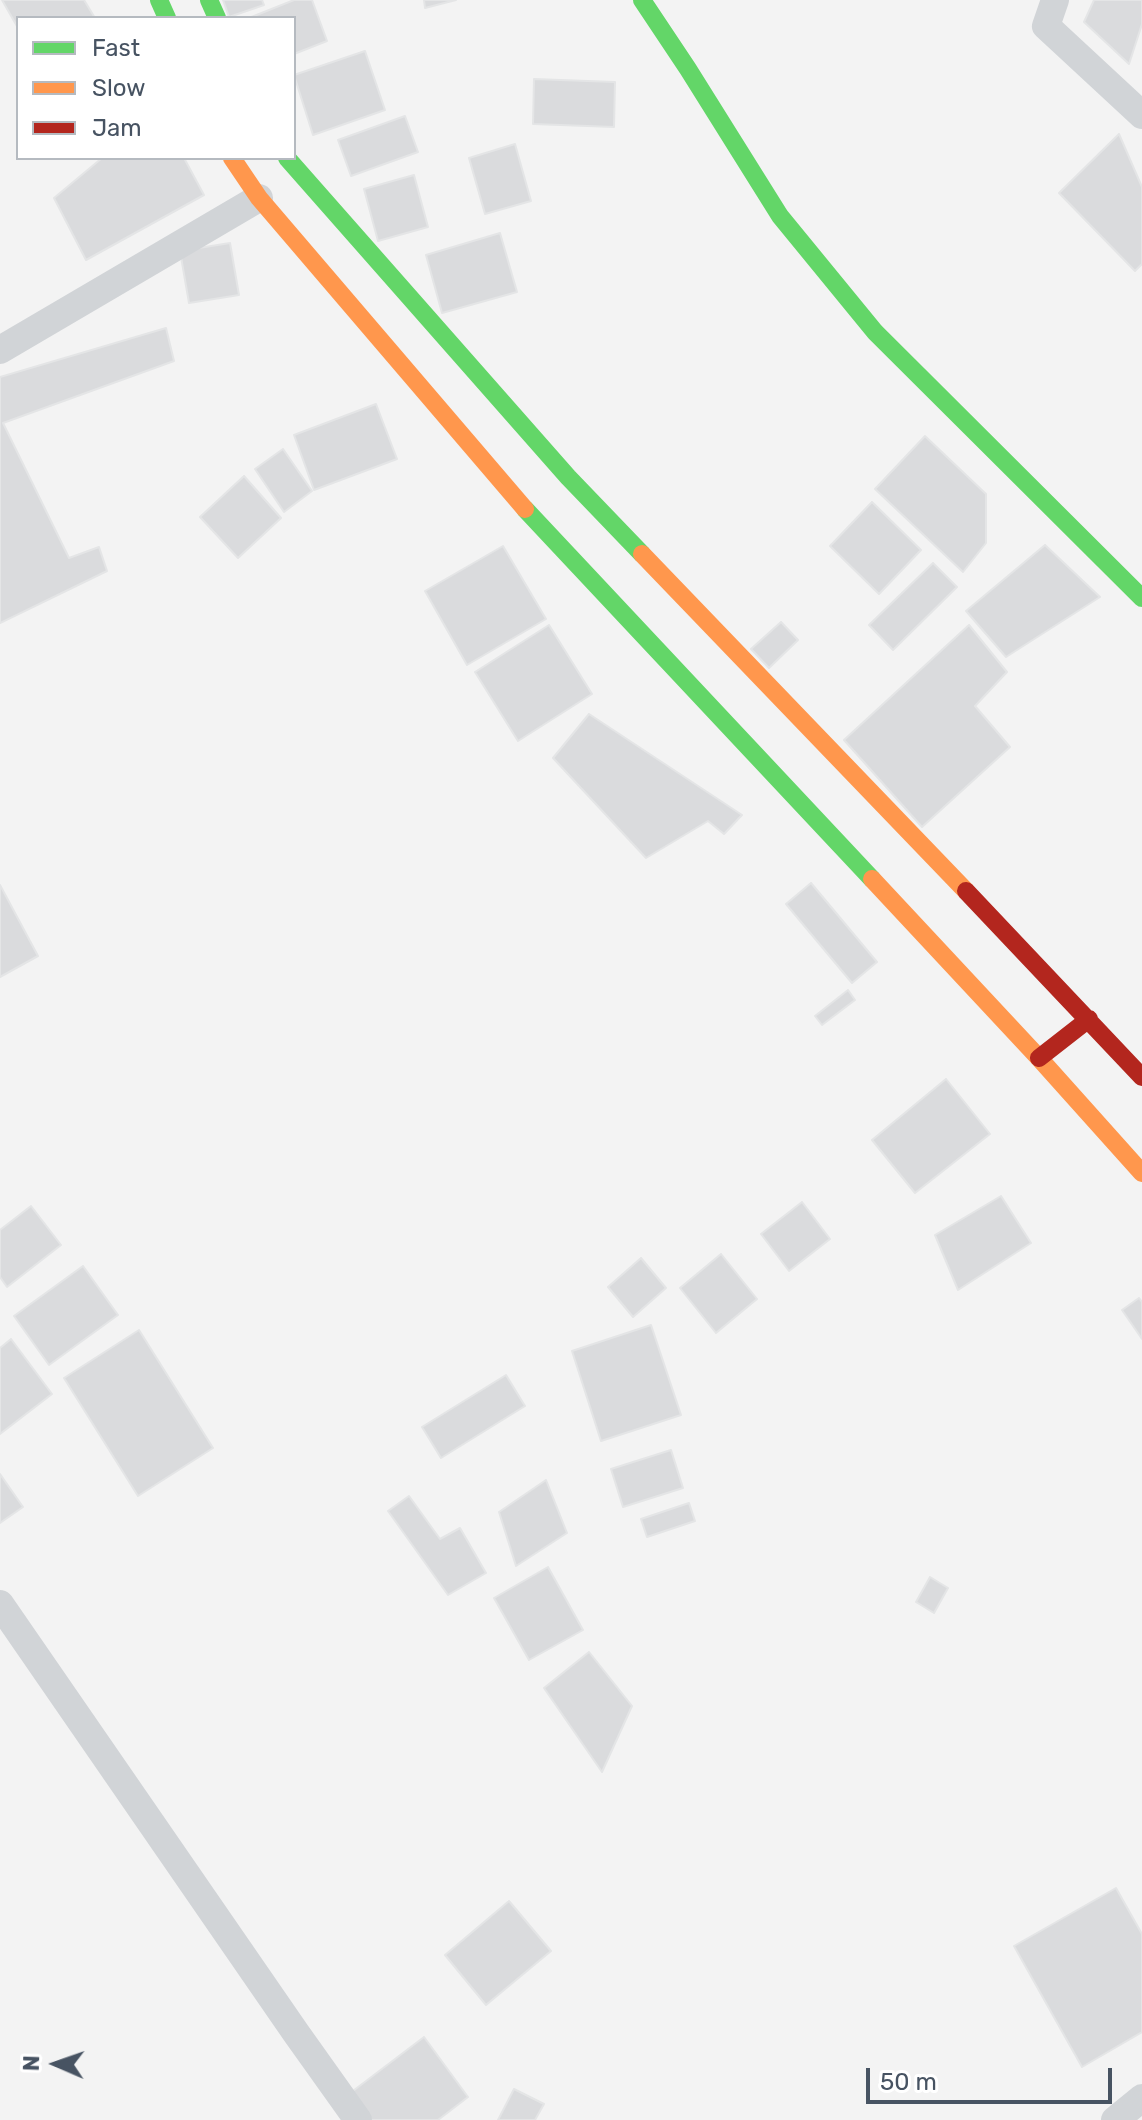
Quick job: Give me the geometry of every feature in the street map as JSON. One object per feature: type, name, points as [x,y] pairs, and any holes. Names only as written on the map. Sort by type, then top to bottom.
[{"type":"main road","points":[[642,0],[780,216],[875,332],[1142,598]]},
{"type":"main road","points":[[233,160],[259,198],[536,511],[1142,1173]]},
{"type":"main road","points":[[289,160],[564,482],[1142,1077]]},
{"type":"main road","points":[[1039,1058],[1089,1019]]},
{"type":"street","points":[[1055,0],[1046,26],[1142,115]]},
{"type":"street","points":[[0,350],[259,198]]},
{"type":"street","points":[[0,1604],[358,2120]]},
{"type":"street","points":[[1115,2120],[1142,2098]]},
{"type":"building","points":[[2,0],[84,0],[94,16],[16,16],[16,24]]},
{"type":"building","points":[[223,0],[262,0],[264,5],[232,16],[229,16]]},
{"type":"building","points":[[294,0],[312,0],[327,41],[296,53],[296,16],[254,16]]},
{"type":"building","points":[[424,0],[456,0],[425,8]]},
{"type":"building","points":[[1094,0],[1142,0],[1142,24],[1129,64],[1084,22]]},
{"type":"building","points":[[365,51],[385,110],[313,135],[296,74]]},
{"type":"building","points":[[534,79],[615,82],[614,127],[533,124]]},
{"type":"building","points":[[405,116],[418,152],[351,176],[338,140]]},
{"type":"building","points":[[1119,134],[1142,187],[1142,264],[1135,271],[1059,193]]},
{"type":"building","points":[[515,144],[531,201],[485,214],[469,158]]},
{"type":"building","points":[[100,160],[185,160],[204,195],[86,260],[54,198]]},
{"type":"building","points":[[414,175],[428,227],[378,241],[364,189]]},
{"type":"building","points":[[500,233],[517,292],[442,313],[426,255]]},
{"type":"building","points":[[230,243],[239,295],[189,303],[180,251]]},
{"type":"building","points":[[166,328],[174,361],[3,423],[69,558],[99,547],[107,571],[0,623],[0,377]]},
{"type":"building","points":[[376,404],[397,459],[314,490],[294,435]]},
{"type":"building","points":[[925,436],[986,494],[986,543],[963,572],[875,489]]},
{"type":"building","points":[[283,449],[312,491],[284,512],[255,469]]},
{"type":"building","points":[[244,476],[281,518],[238,558],[200,517]]},
{"type":"building","points":[[872,502],[921,550],[879,594],[830,546]]},
{"type":"building","points":[[1045,545],[1100,597],[1006,657],[966,611]]},
{"type":"building","points":[[503,546],[546,619],[467,665],[425,591]]},
{"type":"building","points":[[933,563],[957,587],[893,650],[869,625]]},
{"type":"building","points":[[781,622],[798,640],[769,668],[751,649]]},
{"type":"building","points":[[549,625],[592,694],[518,741],[475,672]]},
{"type":"building","points":[[969,625],[1007,672],[975,706],[1010,747],[922,827],[844,740]]},
{"type":"building","points":[[589,714],[742,815],[724,834],[708,821],[646,858],[553,758]]},
{"type":"building","points":[[811,883],[877,962],[852,983],[786,904]]},
{"type":"building","points":[[0,885],[38,956],[0,977]]},
{"type":"building","points":[[848,990],[855,1000],[822,1025],[815,1016]]},
{"type":"building","points":[[946,1079],[990,1134],[915,1193],[872,1140]]},
{"type":"building","points":[[1001,1196],[1031,1243],[958,1290],[935,1235]]},
{"type":"building","points":[[802,1202],[830,1239],[789,1271],[761,1234]]},
{"type":"building","points":[[31,1206],[61,1245],[7,1287],[0,1277],[0,1230]]},
{"type":"building","points":[[721,1254],[757,1299],[716,1333],[680,1288]]},
{"type":"building","points":[[641,1258],[666,1288],[633,1317],[608,1287]]},
{"type":"building","points":[[83,1266],[118,1315],[49,1365],[14,1316]]},
{"type":"building","points":[[1139,1298],[1142,1302],[1142,1339],[1122,1310]]},
{"type":"building","points":[[651,1325],[681,1415],[601,1441],[572,1351]]},
{"type":"building","points":[[139,1330],[213,1448],[138,1496],[64,1378]]},
{"type":"building","points":[[11,1339],[52,1394],[0,1434],[0,1348]]},
{"type":"building","points":[[506,1375],[525,1406],[441,1458],[422,1427]]},
{"type":"building","points":[[671,1450],[683,1488],[623,1507],[611,1469]]},
{"type":"building","points":[[0,1474],[23,1507],[0,1523]]},
{"type":"building","points":[[546,1480],[567,1533],[516,1566],[499,1512]]},
{"type":"building","points":[[409,1496],[440,1539],[460,1528],[486,1573],[448,1595],[388,1511]]},
{"type":"building","points":[[689,1503],[695,1521],[647,1537],[641,1519]]},
{"type":"building","points":[[548,1567],[583,1630],[529,1660],[494,1598]]},
{"type":"building","points":[[930,1577],[948,1588],[934,1613],[916,1602]]},
{"type":"building","points":[[589,1652],[632,1706],[602,1772],[544,1688]]},
{"type":"building","points":[[1116,1888],[1142,1934],[1142,2032],[1082,2067],[1014,1946]]},
{"type":"building","points":[[509,1901],[551,1951],[486,2005],[445,1955]]},
{"type":"building","points":[[424,2037],[468,2097],[438,2120],[362,2120],[345,2097]]},
{"type":"building","points":[[514,2089],[544,2104],[535,2120],[498,2120]]},
{"type":"traffic: fast","points":[[159,0],[166,16]]},
{"type":"traffic: fast","points":[[209,0],[216,16]]},
{"type":"traffic: fast","points":[[642,0],[780,216],[875,332],[1142,598]]},
{"type":"traffic: fast","points":[[289,160],[568,477],[642,554]]},
{"type":"traffic: fast","points":[[525,509],[872,879]]},
{"type":"traffic: slow","points":[[233,160],[259,198],[525,509]]},
{"type":"traffic: slow","points":[[642,554],[966,891]]},
{"type":"traffic: slow","points":[[872,879],[1142,1173]]},
{"type":"traffic: jam","points":[[966,891],[1142,1077]]},
{"type":"traffic: jam","points":[[1039,1058],[1089,1019]]}]
